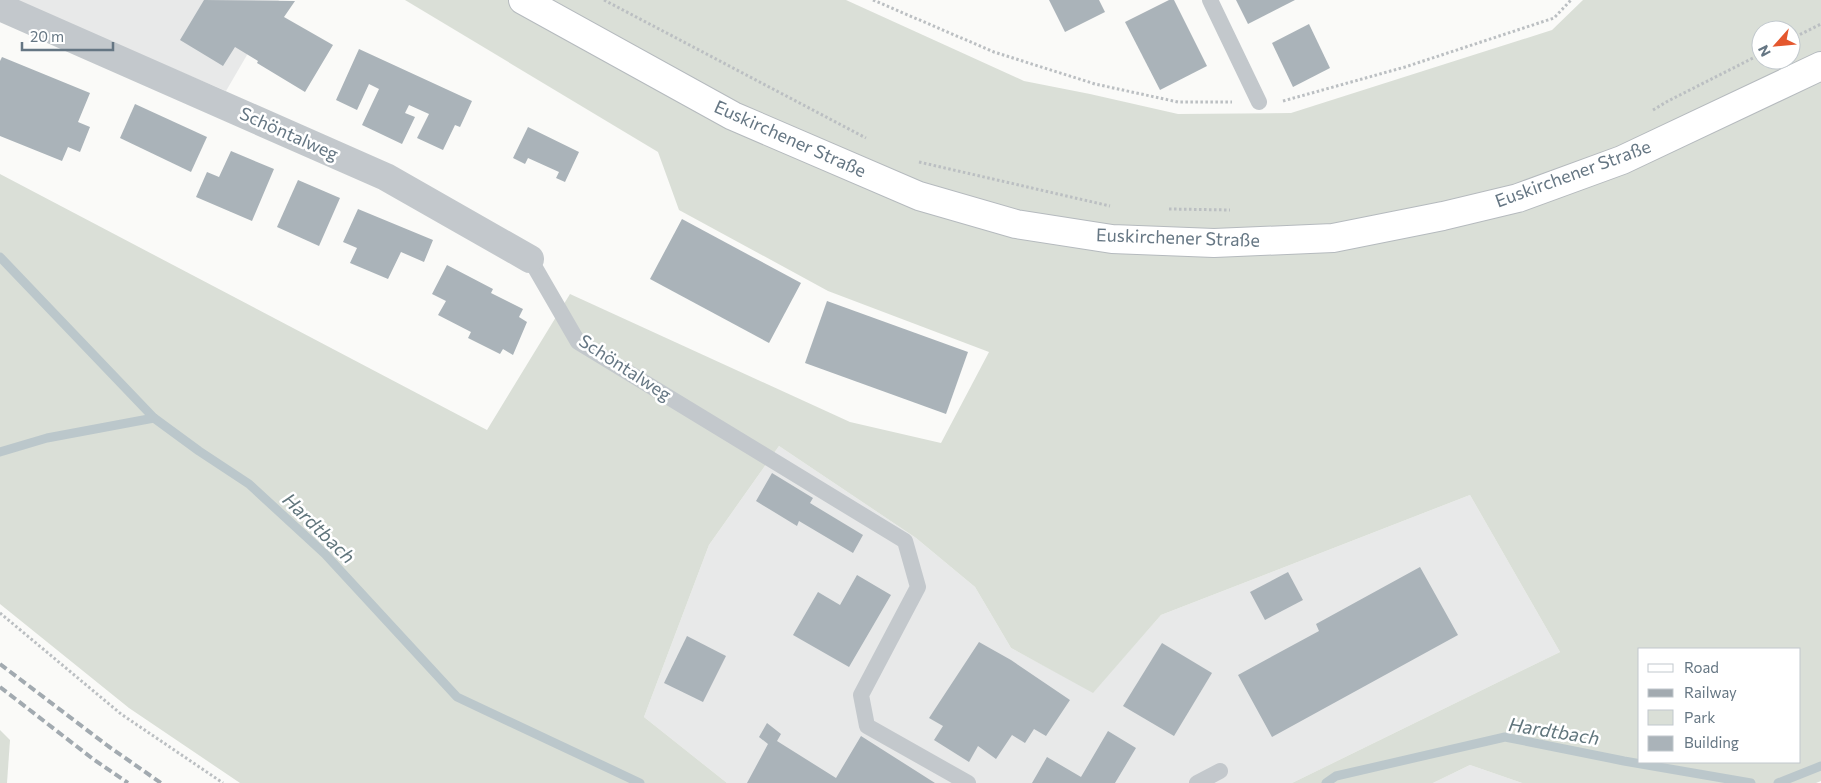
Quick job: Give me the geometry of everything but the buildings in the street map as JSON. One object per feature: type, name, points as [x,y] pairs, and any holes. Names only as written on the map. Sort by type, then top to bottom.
[{"type":"main road","name":"Euskirchener Straße","points":[[523,0],[733,116],[919,196],[1016,224],[1112,239],[1214,243],[1333,238],[1443,216],[1518,198],[1622,160],[1821,66]]},
{"type":"street","name":"Schöntalweg","points":[[0,7],[386,177],[530,259]]},
{"type":"lane","points":[[1210,0],[1259,102]]},
{"type":"lane","name":"Schöntalweg","points":[[530,259],[578,342],[905,541],[918,587],[861,695],[867,726],[968,783]]},
{"type":"lane","points":[[1198,783],[1220,771]]},
{"type":"path","points":[[604,0],[868,140]]},
{"type":"path","points":[[1801,34],[1821,24]]},
{"type":"path","points":[[1652,111],[1751,59]]},
{"type":"path","points":[[913,160],[1118,208]]},
{"type":"path","points":[[1166,209],[1234,210]]},
{"type":"path","points":[[0,614],[122,714],[223,783]]},
{"type":"shaded area","points":[[11,0],[279,0],[226,91]]},
{"type":"shaded area","points":[[779,446],[916,538],[975,587],[1011,648],[1093,692],[1161,615],[1470,495],[1560,652],[1292,783],[727,783],[644,717],[709,545]]},
{"type":"shaded area","points":[[1470,765],[1522,783],[1433,783]]},
{"type":"green space","points":[[405,0],[846,0],[1024,81],[1178,114],[1291,113],[1552,30],[1583,0],[1821,0],[1821,781],[1816,783],[1522,783],[1470,765],[1433,783],[1292,783],[1560,652],[1470,495],[1161,615],[1093,693],[1011,648],[975,587],[916,538],[779,446],[709,545],[644,717],[727,783],[240,783],[129,708],[0,604],[0,174],[487,430],[570,294],[850,422],[941,443],[989,352],[828,291],[679,210],[658,152]]},
{"type":"green space","points":[[0,730],[10,740],[7,783],[0,783]]},
{"type":"waterway","name":"Hardtbach","points":[[0,257],[154,418],[249,484],[325,554],[457,697],[640,783]]},
{"type":"waterway","points":[[0,452],[47,438],[154,418]]},
{"type":"waterway","name":"Hardtbach","points":[[1326,783],[1336,776],[1505,737],[1624,761],[1751,783]]},
{"type":"waterway","name":"Hardtbach","points":[[1778,783],[1821,766]]},
{"type":"railway","points":[[0,664],[108,746],[161,783]]},
{"type":"railway","points":[[0,687],[93,759],[128,783]]}]
